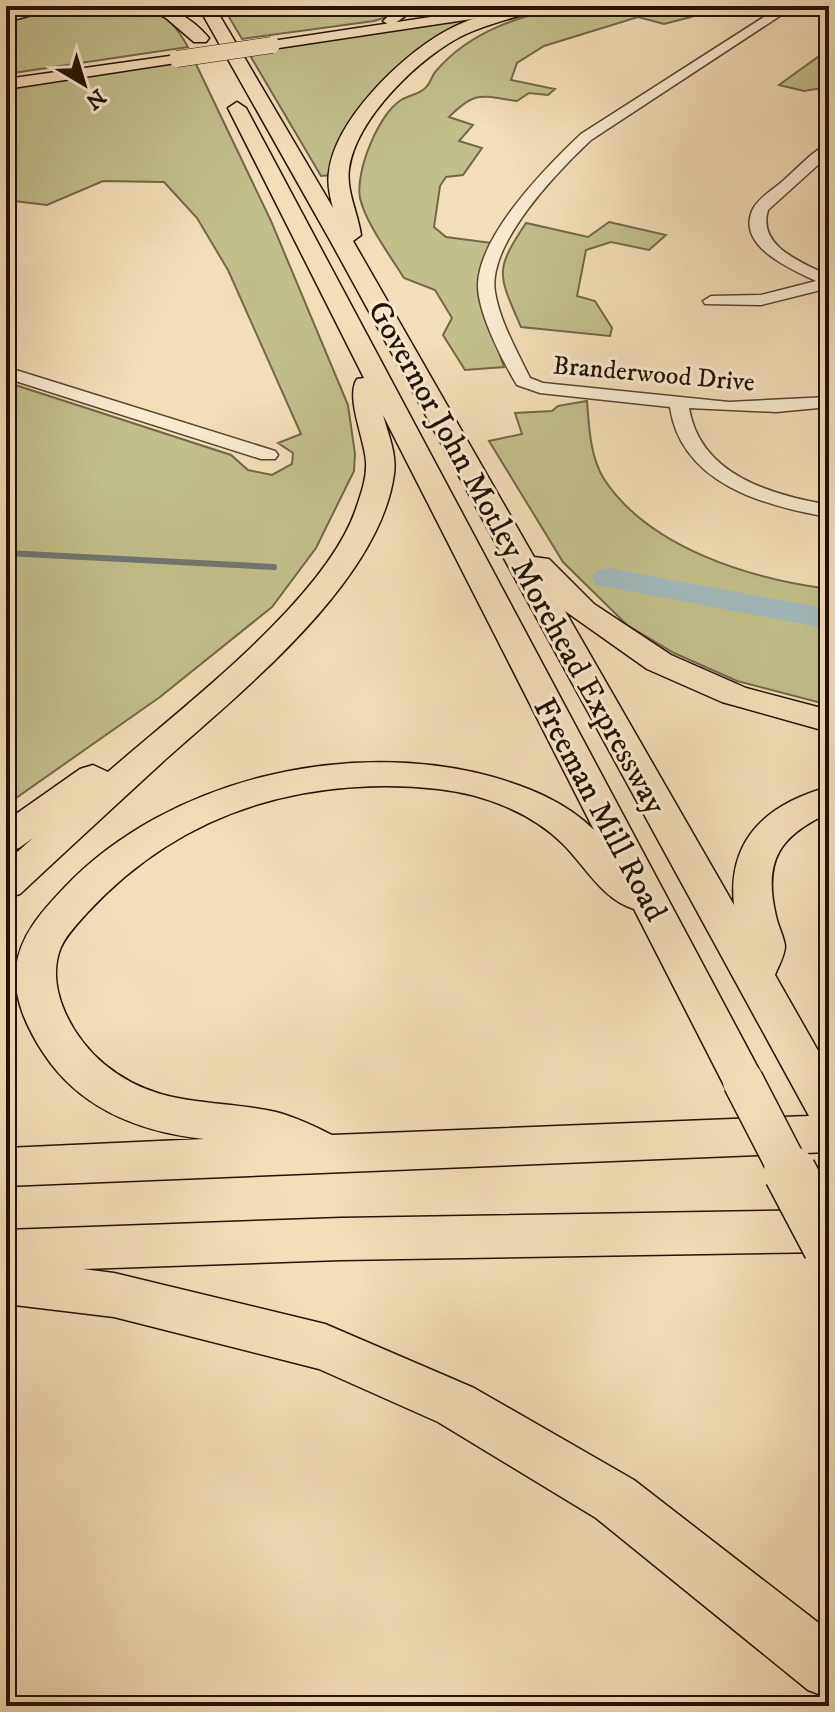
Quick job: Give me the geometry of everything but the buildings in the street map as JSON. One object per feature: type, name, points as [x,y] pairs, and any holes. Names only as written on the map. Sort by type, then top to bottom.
[{"type":"highway","points":[[6,17],[48,6]]},
{"type":"highway","points":[[149,6],[172,14],[200,38]]},
{"type":"highway","name":"Governor John Motley Morehead Expressway","points":[[185,6],[374,372]]},
{"type":"highway","name":"Governor John Motley Morehead Expressway","points":[[206,6],[342,242],[829,1110]]},
{"type":"highway","points":[[224,34],[223,13],[227,6]]},
{"type":"highway","points":[[391,21],[403,12],[401,6]]},
{"type":"highway","points":[[342,242],[351,234],[341,200],[339,169],[347,142],[362,115],[385,90],[449,36],[534,6]]},
{"type":"highway","points":[[6,884],[291,624],[344,560],[380,475],[377,439],[365,388],[374,372]]},
{"type":"highway","name":"Freeman Mill Road","points":[[374,372],[829,1246]]},
{"type":"highway","points":[[515,551],[544,568],[583,611],[659,662],[734,695],[829,721]]},
{"type":"highway","points":[[6,839],[155,731],[291,624]]},
{"type":"highway","points":[[325,1153],[277,1131],[190,1122],[142,1110],[108,1092],[72,1060],[53,1033],[42,1008],[37,978],[38,954],[48,933],[112,863],[175,825],[250,794],[331,780],[435,776],[465,781],[535,807],[566,826],[615,883],[650,904]]},
{"type":"highway","points":[[753,978],[765,948],[753,915],[752,871],[775,829],[829,799]]},
{"type":"highway","points":[[6,1167],[325,1153],[651,1144],[829,1133]]},
{"type":"highway","points":[[6,1251],[341,1239],[829,1231]]},
{"type":"highway","points":[[6,1282],[114,1295],[325,1347],[456,1405],[615,1499],[829,1669]]},
{"type":"main road","points":[[270,42],[425,14],[493,6]]},
{"type":"main road","points":[[6,78],[270,42],[425,14],[534,6]]},
{"type":"main road","points":[[6,84],[175,56]]},
{"type":"street","name":"Branderwood Drive","points":[[789,6],[586,137],[564,156],[494,249],[485,288],[523,381],[540,388],[679,404],[776,407],[829,402]]},
{"type":"street","points":[[829,148],[761,208],[757,222],[759,235],[770,248],[829,282]]},
{"type":"street","points":[[711,301],[770,299],[829,282]]},
{"type":"street","points":[[6,372],[268,455]]},
{"type":"street","points":[[679,404],[682,427],[692,447],[713,468],[748,489],[829,511]]},
{"type":"shaded area","points":[[59,6],[148,8],[172,23],[188,47],[6,74],[6,19]]},
{"type":"shaded area","points":[[233,6],[395,6],[396,10],[393,15],[374,21],[242,39],[229,17]]},
{"type":"shaded area","points":[[571,6],[713,6],[691,17],[664,24],[638,17],[544,46],[517,63],[511,80],[555,89],[548,95],[529,93],[517,101],[480,97],[466,102],[449,117],[473,125],[459,141],[482,148],[463,175],[446,177],[440,186],[434,227],[446,237],[492,243],[485,259],[482,290],[488,320],[504,367],[465,370],[443,335],[452,318],[435,290],[404,278],[367,218],[359,187],[365,160],[377,131],[392,107],[425,89],[436,71],[464,45],[515,20]]},
{"type":"shaded area","points":[[489,15],[473,22],[369,101],[331,175],[321,176],[248,52]]},
{"type":"shaded area","points":[[827,37],[829,87],[804,91],[779,85],[819,56]]},
{"type":"shaded area","points":[[194,60],[271,221],[348,405],[355,454],[354,471],[316,548],[272,607],[160,697],[6,805],[6,382],[231,455],[248,470],[272,475],[292,464],[293,453],[278,443],[301,434],[228,270],[197,218],[164,182],[103,181],[47,205],[6,200],[6,88]]},
{"type":"shaded area","points":[[609,222],[666,235],[649,250],[611,242],[586,250],[577,296],[595,301],[612,328],[610,336],[521,327],[503,273],[508,252],[526,223],[588,237]]},
{"type":"shaded area","points":[[587,401],[591,441],[599,470],[623,503],[647,524],[704,556],[735,568],[829,589],[829,705],[737,681],[674,653],[627,625],[563,562],[489,441],[522,434],[515,413],[552,411],[558,406]]},
{"type":"waterway","points":[[6,553],[274,567]]},
{"type":"waterway","points":[[608,578],[829,619]]}]
